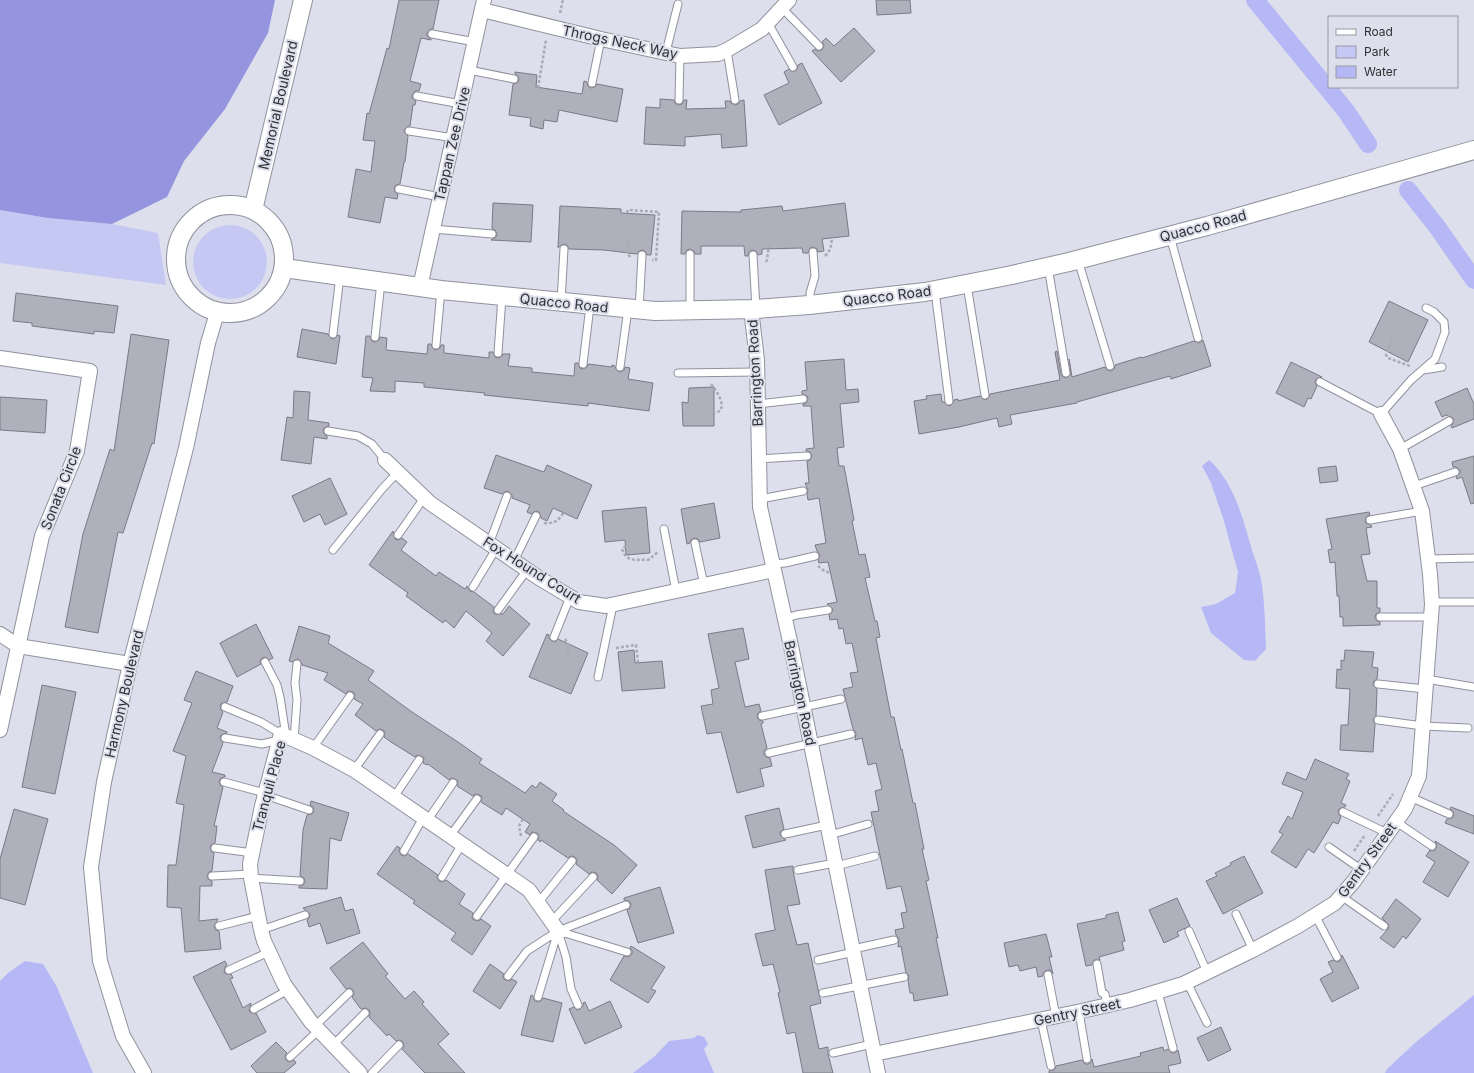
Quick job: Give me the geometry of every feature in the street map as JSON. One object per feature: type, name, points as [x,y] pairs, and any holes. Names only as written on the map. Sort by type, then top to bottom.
[{"type":"street","name":"Memorial Boulevard","points":[[253,210],[303,0]]},
{"type":"street","name":"Throgs Neck Way","points":[[483,5],[549,26],[601,39],[673,54],[718,54],[728,50],[762,29],[784,3]]},
{"type":"street","name":"Tappan Zee Drive","points":[[420,287],[483,5]]},
{"type":"street","name":"Quacco Road","points":[[284,268],[441,290],[590,306],[634,309],[690,310],[754,309],[811,305],[935,290],[1078,260],[1170,236],[1474,150]]},
{"type":"street","points":[[236,205],[253,210],[268,220],[278,234],[284,250],[284,268],[278,285],[268,299],[253,310],[235,314],[217,313],[200,306],[187,293],[178,277],[175,259],[178,241],[187,225],[201,213],[218,206],[236,205]]},
{"type":"street","name":"Barrington Road","points":[[754,309],[760,507],[811,743],[878,1073]]},
{"type":"street","name":"Harmony Boulevard","points":[[144,1073],[123,1036],[100,961],[91,867],[104,782],[130,664],[186,448],[208,344],[217,313]]},
{"type":"street","name":"Sonata Circle","points":[[0,358],[90,371],[77,451],[42,536],[18,646]]},
{"type":"street","name":"Gentry Street","points":[[874,1049],[1079,1012],[1158,992],[1187,982],[1253,950],[1335,903],[1362,870],[1395,821],[1405,809],[1404,794],[1419,776],[1432,602],[1422,511],[1400,449],[1381,414]]},
{"type":"street","name":"Fox Hound Court","points":[[386,460],[430,504],[527,570],[579,602],[606,606],[613,605],[704,585],[773,567]]},
{"type":"street","points":[[0,634],[18,646],[130,664]]},
{"type":"street","points":[[0,730],[18,646]]},
{"type":"street","name":"Tranquil Place","points":[[360,1073],[317,1028],[288,990],[269,952],[259,923],[250,864],[265,794],[285,738],[313,748],[354,770],[507,874],[529,890],[555,926]]},
{"type":"lane","points":[[784,3],[818,46]]},
{"type":"lane","points":[[678,4],[673,54],[679,100]]},
{"type":"lane","points":[[768,23],[793,67]]},
{"type":"lane","points":[[432,34],[475,42]]},
{"type":"lane","points":[[592,83],[601,39]]},
{"type":"lane","points":[[728,50],[735,100]]},
{"type":"lane","points":[[469,70],[514,79]]},
{"type":"lane","points":[[417,96],[461,104]]},
{"type":"lane","points":[[409,131],[454,138]]},
{"type":"lane","points":[[399,190],[440,197]]},
{"type":"lane","points":[[433,229],[492,234]]},
{"type":"lane","points":[[1170,236],[1198,338]]},
{"type":"lane","points":[[561,303],[564,248]]},
{"type":"lane","points":[[811,305],[810,293],[815,276],[813,252]]},
{"type":"lane","points":[[690,254],[690,310]]},
{"type":"lane","points":[[753,255],[754,309]]},
{"type":"lane","points":[[620,366],[634,309],[642,257]]},
{"type":"lane","points":[[1078,260],[1110,366]]},
{"type":"lane","points":[[1048,267],[1066,373]]},
{"type":"lane","points":[[333,334],[340,276]]},
{"type":"lane","points":[[375,337],[381,282]]},
{"type":"lane","points":[[966,284],[985,395]]},
{"type":"lane","points":[[436,345],[441,290]]},
{"type":"lane","points":[[935,290],[949,401]]},
{"type":"lane","points":[[498,353],[502,296]]},
{"type":"lane","points":[[584,364],[590,306]]},
{"type":"lane","points":[[1320,382],[1381,414],[1411,380],[1435,359],[1445,332],[1444,322],[1434,312],[1426,308]]},
{"type":"lane","points":[[1422,370],[1442,366]]},
{"type":"lane","points":[[678,373],[757,372]]},
{"type":"lane","points":[[758,404],[803,399]]},
{"type":"lane","points":[[1400,449],[1449,421]]},
{"type":"lane","points":[[328,431],[358,436],[372,444],[386,460]]},
{"type":"lane","points":[[759,459],[807,456]]},
{"type":"lane","points":[[333,550],[382,489],[398,472]]},
{"type":"lane","points":[[1414,486],[1455,472]]},
{"type":"lane","points":[[760,499],[803,491]]},
{"type":"lane","points":[[473,587],[493,546],[507,496]]},
{"type":"lane","points":[[398,535],[424,498]]},
{"type":"lane","points":[[1370,520],[1422,511]]},
{"type":"lane","points":[[514,561],[536,518]]},
{"type":"lane","points":[[664,529],[676,591]]},
{"type":"lane","points":[[696,542],[704,585]]},
{"type":"lane","points":[[773,567],[815,556]]},
{"type":"lane","points":[[1428,559],[1474,558]]},
{"type":"lane","points":[[498,610],[527,570]]},
{"type":"lane","points":[[554,637],[570,596]]},
{"type":"lane","points":[[1432,602],[1474,602]]},
{"type":"lane","points":[[598,677],[613,605]]},
{"type":"lane","points":[[784,618],[828,610]]},
{"type":"lane","points":[[1380,617],[1431,616]]},
{"type":"lane","points":[[265,662],[277,685],[285,738]]},
{"type":"lane","points":[[285,738],[297,700],[295,683],[297,664]]},
{"type":"lane","points":[[1378,684],[1426,684],[1474,687]]},
{"type":"lane","points":[[313,748],[350,696]]},
{"type":"lane","points":[[762,716],[842,699]]},
{"type":"lane","points":[[225,708],[261,722],[285,738]]},
{"type":"lane","points":[[1378,720],[1422,726],[1468,728]]},
{"type":"lane","points":[[354,770],[380,734]]},
{"type":"lane","points":[[769,753],[852,734]]},
{"type":"lane","points":[[225,738],[262,744],[285,738]]},
{"type":"lane","points":[[394,797],[419,760]]},
{"type":"lane","points":[[224,782],[265,794],[308,810]]},
{"type":"lane","points":[[404,851],[425,819],[453,783]]},
{"type":"lane","points":[[1404,794],[1449,814]]},
{"type":"lane","points":[[442,877],[456,840],[477,799]]},
{"type":"lane","points":[[1343,812],[1387,833]]},
{"type":"lane","points":[[1395,821],[1432,846]]},
{"type":"lane","points":[[785,834],[868,824]]},
{"type":"lane","points":[[477,916],[534,837]]},
{"type":"lane","points":[[1329,847],[1362,870]]},
{"type":"lane","points":[[215,848],[253,853]]},
{"type":"lane","points":[[798,870],[836,865],[875,856]]},
{"type":"lane","points":[[538,903],[572,861]]},
{"type":"lane","points":[[212,876],[251,876],[300,881]]},
{"type":"lane","points":[[508,976],[527,951],[555,926],[593,877]]},
{"type":"lane","points":[[1341,896],[1384,926]]},
{"type":"lane","points":[[555,926],[626,905]]},
{"type":"lane","points":[[1236,914],[1253,950]]},
{"type":"lane","points":[[218,926],[259,923],[305,915]]},
{"type":"lane","points":[[1315,915],[1337,957]]},
{"type":"lane","points":[[555,926],[627,952]]},
{"type":"lane","points":[[538,997],[555,926]]},
{"type":"lane","points":[[555,926],[566,957],[571,989],[578,1005]]},
{"type":"lane","points":[[1189,931],[1207,972]]},
{"type":"lane","points":[[818,960],[894,940]]},
{"type":"lane","points":[[229,970],[269,952]]},
{"type":"lane","points":[[1097,964],[1102,993],[1105,994],[1107,1005]]},
{"type":"lane","points":[[1048,975],[1056,1016]]},
{"type":"lane","points":[[823,993],[904,977]]},
{"type":"lane","points":[[1187,982],[1207,1023]]},
{"type":"lane","points":[[254,1009],[288,990]]},
{"type":"lane","points":[[1158,992],[1173,1048]]},
{"type":"lane","points":[[290,1057],[349,993]]},
{"type":"lane","points":[[1079,1012],[1087,1059]]},
{"type":"lane","points":[[333,1045],[365,1013]]},
{"type":"lane","points":[[1041,1020],[1051,1066]]},
{"type":"lane","points":[[372,1073],[399,1045]]},
{"type":"lane","points":[[833,1053],[874,1049]]},
{"type":"path","points":[[538,88],[549,26]]},
{"type":"path","points":[[627,213],[628,210],[659,212],[656,260],[642,257]]},
{"type":"path","points":[[1392,340],[1386,355],[1388,358],[1422,370]]},
{"type":"path","points":[[704,372],[706,380],[716,390],[722,403],[721,409],[714,413]]},
{"type":"path","points":[[536,518],[543,523],[554,522],[560,518],[563,513]]},
{"type":"path","points":[[626,546],[622,549],[624,556],[628,559],[648,560],[657,552],[668,550]]},
{"type":"path","points":[[604,649],[636,645],[638,663]]},
{"type":"path","points":[[1347,861],[1394,794],[1404,794]]},
{"type":"green space","points":[[0,210],[48,218],[112,224],[158,233],[166,285],[0,263]]},
{"type":"green space","points":[[223,225],[237,225],[251,231],[261,241],[267,255],[265,276],[261,283],[251,293],[237,299],[223,299],[209,293],[199,283],[193,269],[193,255],[199,241],[209,231]]},
{"type":"shaded area","points":[[0,0],[275,0],[268,33],[225,109],[184,161],[167,197],[112,224],[48,218],[0,210]]},
{"type":"water","points":[[1209,460],[1218,469],[1231,490],[1245,526],[1260,575],[1264,605],[1266,649],[1255,661],[1244,660],[1211,633],[1201,607],[1216,604],[1235,593],[1238,572],[1223,518],[1211,483],[1202,466]]},
{"type":"water","points":[[25,961],[43,964],[57,987],[93,1073],[0,1073],[0,981],[8,973]]},
{"type":"water","points":[[1474,995],[1474,1073],[1385,1073],[1387,1069],[1416,1042]]},
{"type":"water","points":[[698,1035],[704,1037],[708,1044],[704,1049],[714,1073],[633,1073],[655,1056],[669,1041],[694,1038]]},
{"type":"building","points":[[399,0],[439,0],[433,29],[430,29],[427,33],[427,36],[431,40],[421,38],[410,81],[421,84],[419,91],[415,91],[412,95],[412,98],[416,101],[415,105],[413,105],[410,126],[404,130],[408,136],[405,162],[400,184],[396,185],[394,188],[395,192],[398,194],[397,199],[385,197],[380,223],[348,217],[356,169],[371,172],[375,141],[363,140],[367,113],[369,114],[387,48],[389,49]]},
{"type":"building","points":[[876,0],[910,0],[911,13],[877,15]]},
{"type":"building","points":[[854,28],[875,51],[841,82],[812,51],[815,49],[818,51],[822,50],[824,45],[822,42],[826,38],[834,46]]},
{"type":"building","points":[[802,63],[822,103],[779,125],[764,95],[789,83],[784,72],[789,69],[791,71],[795,71],[798,65]]},
{"type":"building","points":[[515,72],[537,75],[536,87],[582,94],[584,81],[587,82],[588,86],[591,88],[595,87],[597,84],[623,89],[617,122],[559,110],[557,122],[544,120],[543,129],[530,126],[531,118],[509,115],[513,84],[517,83],[519,80]]},
{"type":"building","points":[[660,99],[674,100],[678,105],[682,104],[684,100],[687,100],[686,109],[726,108],[725,101],[730,101],[735,105],[744,100],[747,146],[722,148],[721,134],[685,137],[685,146],[644,144],[646,107],[660,108]]},
{"type":"building","points":[[493,203],[533,205],[531,242],[491,240],[496,237],[497,234],[495,230],[492,229]]},
{"type":"building","points":[[845,203],[849,236],[822,239],[824,251],[818,252],[817,249],[813,247],[810,248],[808,253],[803,253],[802,248],[762,249],[762,254],[758,255],[756,251],[752,250],[749,252],[748,256],[745,256],[744,246],[701,246],[701,254],[695,254],[694,251],[690,249],[687,250],[685,254],[681,254],[682,211],[741,212],[741,210],[782,206],[783,211]]},
{"type":"building","points":[[560,206],[621,209],[621,213],[655,215],[651,255],[647,255],[643,250],[639,251],[637,254],[604,250],[569,249],[565,244],[558,248]]},
{"type":"building","points":[[16,293],[118,306],[114,333],[94,331],[94,334],[32,326],[32,323],[13,321]]},
{"type":"building","points":[[1389,301],[1428,320],[1408,362],[1369,342]]},
{"type":"building","points":[[302,329],[328,334],[332,339],[338,335],[340,336],[336,364],[297,357]]},
{"type":"building","points":[[131,334],[169,340],[154,444],[152,443],[123,533],[118,532],[98,633],[65,627],[83,534],[110,449],[114,451]]},
{"type":"building","points":[[366,336],[370,336],[372,341],[375,342],[379,340],[380,337],[387,338],[386,350],[427,354],[428,344],[431,344],[435,350],[440,348],[441,345],[444,345],[444,353],[489,358],[489,352],[493,352],[495,357],[498,358],[503,354],[510,354],[508,366],[532,368],[532,372],[574,376],[575,363],[578,363],[580,368],[583,369],[587,367],[588,364],[612,367],[612,365],[615,366],[620,372],[624,370],[625,367],[630,368],[628,379],[653,383],[649,411],[588,403],[588,406],[484,395],[485,393],[424,387],[424,383],[395,381],[395,392],[370,391],[373,378],[362,377]]},
{"type":"building","points":[[1203,340],[1211,366],[1171,379],[1170,376],[1077,403],[1010,415],[1012,424],[999,427],[997,418],[919,434],[914,401],[927,399],[926,396],[941,394],[942,402],[950,406],[954,400],[958,399],[958,401],[980,396],[986,400],[990,394],[1060,380],[1055,352],[1057,351],[1061,374],[1066,378],[1071,374],[1069,359],[1072,377],[1105,367],[1107,370],[1111,371],[1114,369],[1115,365],[1194,341],[1199,343]]},
{"type":"building","points":[[844,359],[846,390],[858,389],[859,402],[840,404],[844,447],[837,448],[839,466],[844,466],[854,520],[852,521],[859,555],[865,554],[870,577],[865,578],[880,637],[876,638],[891,717],[894,717],[913,803],[915,803],[924,849],[922,849],[929,880],[926,881],[948,995],[914,1001],[913,993],[910,993],[908,980],[909,976],[906,973],[901,946],[898,947],[899,939],[895,930],[904,928],[901,913],[907,912],[901,886],[887,889],[871,812],[879,811],[875,791],[882,789],[876,763],[868,765],[862,738],[855,740],[856,733],[853,729],[843,689],[853,687],[850,673],[858,672],[852,643],[846,644],[843,628],[839,629],[837,619],[830,620],[829,615],[833,609],[827,604],[837,602],[828,562],[819,563],[818,560],[820,555],[815,545],[826,543],[819,498],[808,500],[808,490],[805,483],[809,483],[807,461],[810,460],[812,456],[810,452],[806,451],[806,449],[814,448],[811,406],[803,406],[808,399],[807,396],[802,394],[802,391],[807,390],[805,362]]},
{"type":"building","points":[[1291,362],[1322,377],[1316,379],[1315,383],[1317,386],[1311,399],[1308,398],[1304,407],[1276,393]]},
{"type":"building","points":[[714,387],[714,426],[683,426],[682,402],[688,403],[689,388]]},
{"type":"building","points":[[1467,388],[1474,404],[1474,419],[1452,428],[1453,418],[1446,415],[1442,417],[1435,402]]},
{"type":"building","points":[[294,391],[310,392],[308,420],[329,423],[329,426],[324,428],[323,431],[327,436],[327,439],[314,437],[311,464],[281,460],[287,417],[293,418]]},
{"type":"building","points":[[0,397],[47,400],[45,433],[0,430]]},
{"type":"building","points":[[496,455],[544,472],[547,465],[592,485],[577,519],[553,508],[547,521],[541,518],[538,511],[531,514],[527,512],[530,505],[512,498],[512,495],[509,492],[506,491],[502,494],[484,488]]},
{"type":"building","points":[[1474,456],[1474,503],[1471,504],[1462,477],[1457,479],[1456,477],[1460,473],[1460,470],[1453,467],[1452,462]]},
{"type":"building","points":[[1336,466],[1338,481],[1320,483],[1318,468]]},
{"type":"building","points":[[330,478],[347,514],[325,525],[320,514],[304,522],[292,496]]},
{"type":"building","points":[[714,503],[720,538],[700,542],[698,539],[694,538],[687,544],[681,509]]},
{"type":"building","points":[[646,507],[650,553],[626,555],[625,540],[605,542],[602,511]]},
{"type":"building","points":[[1369,512],[1370,515],[1367,516],[1365,520],[1366,523],[1372,527],[1366,528],[1370,554],[1361,555],[1367,581],[1377,581],[1377,608],[1380,608],[1380,612],[1376,614],[1375,617],[1377,621],[1380,622],[1380,625],[1343,626],[1343,617],[1340,617],[1339,596],[1337,596],[1335,562],[1330,563],[1328,550],[1332,549],[1326,519]]},
{"type":"building","points":[[393,531],[395,539],[398,540],[402,538],[407,542],[401,550],[436,576],[439,572],[465,589],[467,586],[470,591],[474,592],[494,607],[493,612],[495,614],[503,614],[509,606],[530,624],[503,656],[486,641],[492,633],[466,611],[454,628],[445,620],[443,623],[406,596],[408,593],[369,565]]},
{"type":"building","points":[[256,624],[273,658],[269,660],[266,657],[262,658],[260,661],[261,664],[237,677],[220,643]]},
{"type":"building","points":[[299,626],[330,636],[328,643],[374,671],[368,680],[412,712],[482,759],[479,763],[525,793],[532,785],[536,788],[540,782],[557,794],[552,801],[564,810],[563,811],[614,845],[637,865],[612,894],[597,880],[598,876],[596,873],[592,872],[589,874],[576,864],[577,860],[575,857],[571,856],[568,858],[541,840],[540,842],[538,840],[539,835],[537,833],[532,832],[530,835],[525,832],[530,824],[506,808],[502,815],[481,802],[482,797],[480,795],[475,794],[473,796],[457,786],[458,781],[455,779],[451,778],[449,780],[428,764],[423,763],[424,758],[421,756],[417,755],[415,757],[391,742],[384,737],[385,732],[383,730],[380,729],[376,731],[355,715],[363,704],[354,699],[355,694],[353,692],[348,691],[346,694],[324,680],[328,673],[302,665],[298,659],[292,662],[289,661]]},
{"type":"building","points":[[743,628],[749,659],[735,662],[745,707],[759,704],[761,711],[758,713],[757,717],[759,720],[763,721],[761,724],[767,748],[764,751],[764,754],[766,757],[770,758],[772,766],[760,769],[764,786],[737,793],[721,732],[707,734],[701,706],[713,704],[711,690],[719,688],[708,634]]},
{"type":"building","points":[[547,634],[552,641],[555,642],[558,639],[588,653],[571,694],[529,677]]},
{"type":"building","points":[[634,650],[635,663],[662,661],[665,688],[622,691],[618,652]]},
{"type":"building","points":[[1345,650],[1374,652],[1372,667],[1378,668],[1377,679],[1373,684],[1377,689],[1376,716],[1373,720],[1375,724],[1373,752],[1340,750],[1341,725],[1348,725],[1350,689],[1336,688],[1337,669],[1341,670],[1341,660],[1344,661]]},
{"type":"building","points":[[196,671],[233,686],[227,702],[220,705],[223,712],[217,728],[227,733],[221,735],[220,737],[223,743],[212,772],[225,775],[225,777],[221,778],[219,781],[220,785],[223,787],[214,826],[217,826],[215,843],[211,845],[210,848],[214,853],[212,871],[209,872],[207,876],[208,879],[212,881],[212,886],[200,886],[199,921],[218,919],[214,927],[219,931],[221,949],[185,952],[181,908],[167,907],[168,865],[176,865],[184,805],[176,803],[186,756],[173,751],[192,703],[184,700]]},
{"type":"building","points":[[42,685],[76,692],[55,794],[22,787]]},
{"type":"building","points":[[1315,759],[1349,774],[1346,779],[1350,781],[1341,803],[1346,805],[1338,810],[1341,817],[1338,824],[1333,822],[1314,853],[1308,849],[1296,868],[1271,852],[1283,834],[1279,832],[1288,816],[1292,819],[1303,792],[1282,784],[1287,772],[1306,780]]},
{"type":"building","points":[[311,801],[349,813],[341,841],[330,838],[327,889],[299,888],[299,886],[303,885],[305,882],[304,878],[300,876],[303,830],[307,815],[312,814],[314,811],[313,807],[310,805]]},
{"type":"building","points":[[1451,807],[1474,816],[1474,834],[1445,823],[1447,819],[1454,816],[1453,811],[1450,809]]},
{"type":"building","points":[[779,808],[784,829],[780,832],[780,835],[786,840],[753,848],[745,816]]},
{"type":"building","points":[[14,809],[48,819],[25,905],[0,898],[0,859]]},
{"type":"building","points":[[1435,841],[1469,862],[1448,897],[1423,882],[1435,862],[1426,856],[1430,850],[1434,851],[1436,848],[1437,846]]},
{"type":"building","points":[[397,846],[400,848],[399,851],[401,855],[404,856],[408,854],[438,875],[437,877],[439,881],[442,882],[446,880],[465,894],[459,904],[473,913],[472,918],[474,920],[479,921],[481,919],[491,926],[472,955],[451,940],[456,933],[413,903],[415,901],[377,874]]},
{"type":"building","points":[[1244,856],[1263,893],[1223,914],[1206,881],[1217,876],[1215,873]]},
{"type":"building","points":[[793,866],[800,904],[787,906],[797,945],[808,943],[821,1003],[810,1006],[819,1049],[828,1047],[828,1054],[833,1073],[803,1073],[795,1032],[787,1034],[778,993],[780,992],[773,964],[763,966],[755,934],[775,930],[765,870]]},
{"type":"building","points":[[660,887],[674,933],[638,943],[627,910],[630,908],[631,904],[629,901],[624,900],[624,898]]},
{"type":"building","points":[[341,897],[345,911],[353,909],[360,933],[327,944],[320,923],[309,927],[307,920],[310,914],[303,908]]},
{"type":"building","points":[[1177,898],[1190,926],[1177,932],[1179,936],[1164,943],[1149,910]]},
{"type":"building","points":[[1396,899],[1421,919],[1406,939],[1403,936],[1394,948],[1380,938],[1388,929],[1389,925],[1382,918]]},
{"type":"building","points":[[1118,912],[1125,941],[1122,942],[1124,950],[1099,957],[1100,960],[1094,960],[1092,965],[1086,966],[1077,924],[1106,918],[1106,915]]},
{"type":"building","points":[[1046,934],[1052,957],[1049,957],[1053,974],[1050,970],[1047,970],[1043,973],[1043,976],[1038,977],[1036,967],[1020,971],[1018,965],[1009,967],[1004,943]]},
{"type":"building","points":[[363,942],[388,974],[385,976],[405,999],[414,991],[424,1002],[422,1004],[449,1034],[438,1044],[465,1073],[425,1073],[402,1049],[404,1046],[403,1042],[400,1040],[396,1041],[389,1034],[387,1036],[369,1017],[369,1010],[366,1008],[360,1008],[352,997],[354,994],[353,990],[350,988],[346,989],[330,968]]},
{"type":"building","points":[[631,946],[665,967],[651,989],[656,991],[648,1003],[610,980],[624,956],[628,957],[632,954],[632,950],[630,948]]},
{"type":"building","points":[[1342,955],[1359,988],[1332,1002],[1320,979],[1333,972],[1328,962],[1333,960],[1339,962]]},
{"type":"building","points":[[225,961],[227,965],[224,972],[226,974],[231,974],[233,978],[230,979],[243,1008],[251,1003],[249,1011],[256,1013],[266,1032],[231,1050],[193,977]]},
{"type":"building","points":[[490,964],[504,974],[503,978],[505,980],[510,981],[512,979],[517,982],[500,1009],[473,991]]},
{"type":"building","points":[[531,995],[537,1002],[541,1001],[543,998],[562,1003],[553,1042],[521,1035]]},
{"type":"building","points":[[610,1001],[622,1027],[585,1044],[569,1009],[574,1007],[577,1010],[580,1009],[585,1002],[589,1011]]},
{"type":"building","points":[[1221,1027],[1231,1050],[1208,1061],[1197,1038]]},
{"type":"building","points":[[276,1042],[287,1053],[285,1056],[286,1060],[289,1062],[294,1060],[296,1063],[284,1073],[257,1073],[251,1066]]},
{"type":"building","points":[[1163,1047],[1164,1051],[1168,1049],[1172,1053],[1175,1053],[1178,1050],[1181,1063],[1168,1066],[1170,1073],[1049,1073],[1049,1071],[1054,1070],[1056,1066],[1082,1060],[1085,1064],[1088,1064],[1092,1059],[1094,1067],[1141,1056],[1140,1053]]},
{"type":"waterway","points":[[1255,0],[1346,111],[1368,144]]},
{"type":"waterway","points":[[1408,190],[1438,228],[1474,280]]}]
